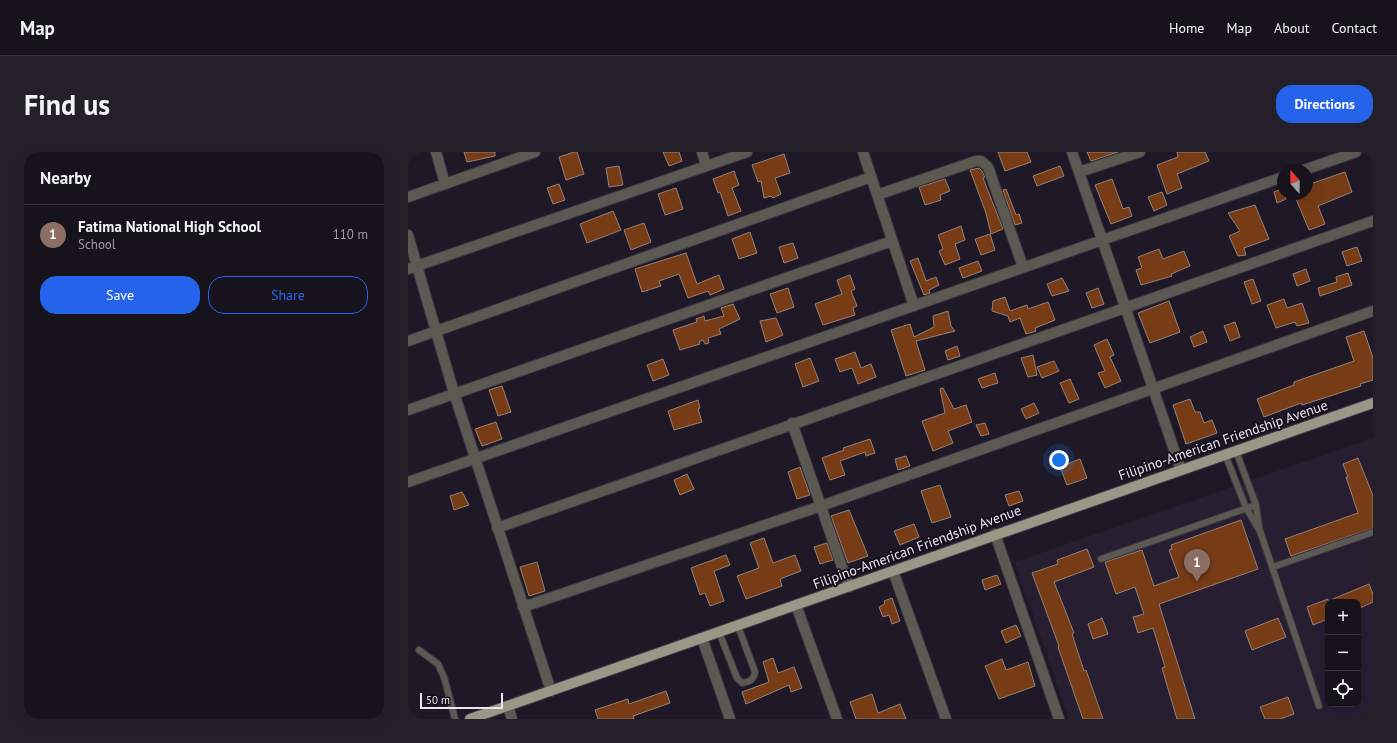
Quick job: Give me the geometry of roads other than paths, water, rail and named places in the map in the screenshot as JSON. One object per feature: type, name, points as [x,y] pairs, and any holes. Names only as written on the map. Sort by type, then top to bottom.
[{"type":"main road","name":"Filipino-American Friendship Avenue","points":[[470,719],[849,587],[995,534],[1373,403]]},
{"type":"street","points":[[436,152],[445,184]]},
{"type":"street","points":[[408,197],[521,154],[535,152]]},
{"type":"street","points":[[702,152],[706,166]]},
{"type":"street","points":[[413,267],[747,152]]},
{"type":"street","points":[[863,152],[914,306]]},
{"type":"street","points":[[1072,152],[1181,470]]},
{"type":"street","points":[[1079,172],[1140,152]]},
{"type":"street","points":[[1313,167],[1356,152]]},
{"type":"street","points":[[877,195],[976,161],[981,161],[988,167],[1023,267]]},
{"type":"street","points":[[408,340],[871,177]]},
{"type":"street","points":[[408,482],[476,460],[1277,179]]},
{"type":"street","points":[[497,528],[792,423],[1127,309],[1373,221]]},
{"type":"street","points":[[408,235],[413,267],[437,330],[454,394],[551,691]]},
{"type":"street","points":[[408,410],[892,241]]},
{"type":"street","points":[[523,607],[821,506],[1373,312]]},
{"type":"street","points":[[792,423],[849,587]]},
{"type":"street","points":[[995,534],[1060,719]]},
{"type":"street","points":[[893,571],[946,719]]},
{"type":"street","points":[[796,605],[837,719]]},
{"type":"street","points":[[702,638],[730,719]]},
{"type":"street","points":[[508,706],[512,719]]},
{"type":"lane","points":[[1236,451],[1256,505],[1260,531],[1319,706]]},
{"type":"lane","points":[[1225,454],[1246,508],[1260,531]]},
{"type":"lane","points":[[1101,560],[1256,505]]},
{"type":"lane","points":[[1272,566],[1373,532]]},
{"type":"lane","points":[[719,632],[737,678],[742,683],[750,681],[755,676],[755,672],[738,626]]},
{"type":"lane","points":[[419,650],[438,664],[444,677],[455,719]]},
{"type":"place","name":"Fatima National High School","points":[[1197,582]]}]
